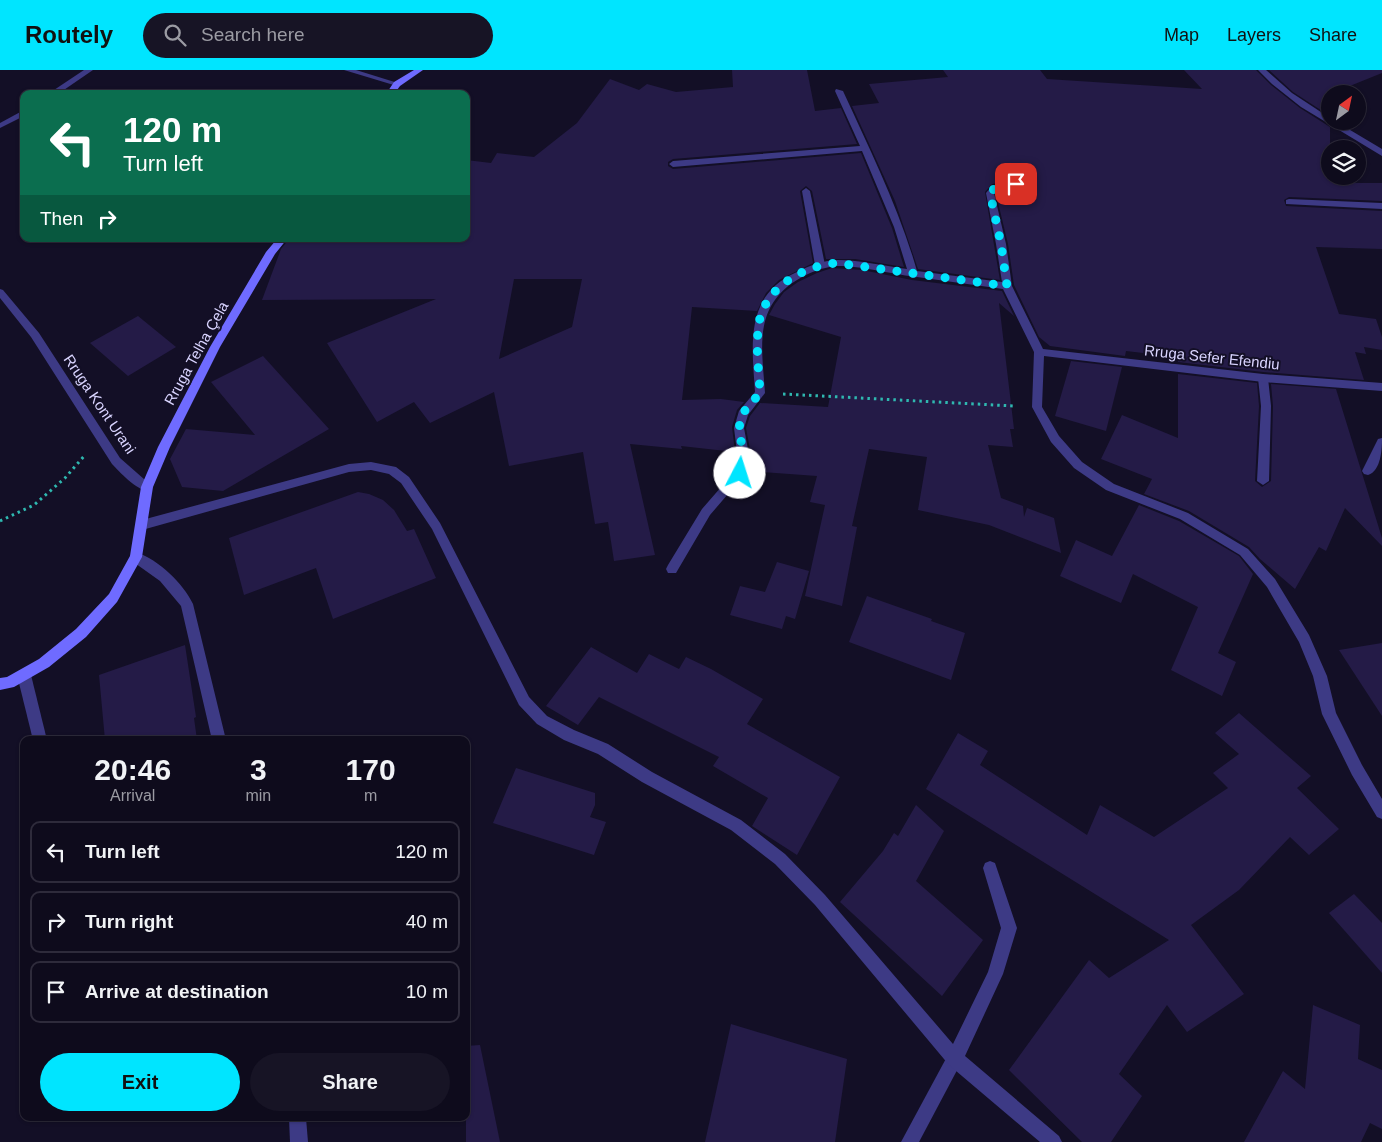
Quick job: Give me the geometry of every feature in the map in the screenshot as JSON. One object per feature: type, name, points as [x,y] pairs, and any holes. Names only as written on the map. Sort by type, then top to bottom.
[{"type":"street","points":[[58,90],[89,70]]},
{"type":"street","points":[[348,70],[397,84]]},
{"type":"street","points":[[393,90],[397,84],[419,70]]},
{"type":"street","points":[[1262,70],[1274,83],[1302,103],[1382,154]]},
{"type":"street","points":[[838,91],[877,174],[895,218],[913,275]]},
{"type":"street","points":[[0,126],[20,114]]},
{"type":"street","points":[[673,164],[864,148]]},
{"type":"street","points":[[1030,182],[995,188],[990,193],[1001,244],[1007,286],[1039,352],[1037,407],[1055,439],[1078,465],[1110,487],[1184,516],[1244,552],[1271,584],[1308,647],[1320,676],[1329,714],[1357,770],[1382,812]]},
{"type":"street","points":[[806,191],[820,265]]},
{"type":"street","points":[[1289,202],[1382,206]]},
{"type":"street","name":"Rruga Telha Çela","points":[[147,487],[182,407],[210,356],[280,242]]},
{"type":"street","points":[[672,569],[706,512],[740,473],[744,460],[739,428],[742,414],[760,393],[758,330],[760,316],[767,300],[780,286],[796,275],[820,265],[836,263],[913,275],[1007,286]]},
{"type":"street","name":"Rruga Kont Urani","points":[[0,292],[34,335],[116,460],[132,477],[147,487]]},
{"type":"street","name":"Rruga Sefer Efendiu","points":[[1039,352],[1263,378],[1382,387]]},
{"type":"street","points":[[1263,378],[1266,406],[1264,481]]},
{"type":"street","points":[[1368,471],[1382,442]]},
{"type":"street","points":[[142,525],[349,468],[372,466],[392,470],[405,480],[436,526],[521,694],[536,714],[542,720],[569,735],[603,750],[647,777],[736,825],[780,859],[820,900],[955,1059],[1053,1142]]},
{"type":"street","points":[[0,684],[9,683],[44,664],[81,633],[113,598],[136,557],[147,487]]},
{"type":"street","points":[[136,557],[160,572],[170,581],[187,604],[218,736]]},
{"type":"street","points":[[24,675],[39,736]]},
{"type":"street","points":[[910,1142],[955,1059],[995,974],[1009,928],[990,868]]},
{"type":"street","points":[[298,1121],[298,1142]]},
{"type":"path","points":[[760,393],[1037,407]]},
{"type":"path","points":[[0,521],[34,505],[65,478],[101,438]]},
{"type":"building","points":[[732,70],[807,70],[815,111],[841,108],[857,144],[673,159],[668,162],[668,166],[673,169],[861,153],[892,228],[904,267],[855,259],[826,259],[812,191],[806,186],[800,191],[813,263],[779,280],[766,293],[757,311],[692,307],[682,400],[721,399],[744,402],[737,410],[732,427],[735,452],[681,446],[682,449],[630,444],[655,555],[614,561],[608,522],[595,524],[583,452],[509,466],[494,392],[430,423],[414,402],[377,422],[327,343],[436,299],[262,300],[281,249],[287,242],[470,242],[470,160],[491,163],[497,153],[534,157],[577,123],[610,79],[639,90],[647,84],[676,92],[733,87]],"holes":[[[514,279],[582,279],[572,327],[499,359]]]},
{"type":"building","points":[[943,70],[1040,70],[1047,79],[1202,89],[1184,70],[1256,70],[1271,85],[1300,108],[1321,121],[1321,130],[1330,130],[1330,140],[1321,140],[1321,185],[1382,183],[1382,201],[1289,197],[1284,200],[1286,206],[1382,211],[1382,249],[1316,247],[1339,314],[1376,319],[1382,337],[1382,350],[1364,347],[1366,354],[1355,352],[1364,380],[1263,372],[1178,362],[1178,357],[1126,351],[1125,356],[1050,346],[1039,337],[1014,285],[1008,244],[996,194],[1033,186],[1035,180],[1033,178],[992,184],[985,192],[1000,280],[918,269],[895,201],[852,106],[879,103],[869,84],[948,77]]},
{"type":"building","points":[[1269,70],[1382,70],[1382,73],[1352,85],[1321,85],[1321,110],[1293,92]]},
{"type":"building","points":[[832,268],[862,270],[912,280],[1002,291],[1014,316],[999,303],[1014,429],[1010,429],[1013,447],[988,445],[1001,498],[1023,506],[1024,517],[1027,508],[1054,518],[1061,553],[989,525],[918,510],[927,457],[869,449],[852,526],[857,527],[842,606],[805,596],[825,505],[810,502],[817,476],[749,471],[752,460],[746,428],[750,416],[760,403],[828,407],[841,337],[769,315],[784,292],[798,282]]},
{"type":"building","points":[[138,316],[176,347],[128,376],[90,343]]},
{"type":"building","points":[[263,356],[329,429],[223,491],[182,487],[170,459],[186,429],[255,435],[211,382]]},
{"type":"building","points":[[1071,361],[1122,367],[1106,431],[1055,416]]},
{"type":"building","points":[[1178,374],[1257,383],[1259,406],[1255,481],[1262,487],[1271,481],[1273,406],[1271,384],[1336,389],[1382,538],[1382,546],[1345,508],[1326,551],[1319,547],[1295,589],[1249,547],[1189,511],[1144,494],[1152,479],[1101,459],[1122,415],[1178,438]]},
{"type":"building","points":[[358,492],[383,500],[394,510],[407,531],[414,529],[436,578],[333,619],[316,568],[244,595],[229,538]]},
{"type":"building","points":[[1139,505],[1179,521],[1239,556],[1253,574],[1218,653],[1236,662],[1222,696],[1171,670],[1198,607],[1133,574],[1121,603],[1060,576],[1076,540],[1112,556]]},
{"type":"building","points":[[777,562],[809,571],[795,619],[786,616],[782,629],[730,615],[740,586],[765,592]]},
{"type":"building","points":[[867,596],[965,633],[951,680],[849,642]]},
{"type":"building","points":[[1382,643],[1382,716],[1339,650]]},
{"type":"building","points":[[185,645],[196,717],[194,718],[196,736],[105,736],[99,675]]},
{"type":"building","points":[[591,647],[637,673],[649,654],[679,669],[686,657],[763,699],[747,724],[840,777],[797,855],[752,826],[768,798],[713,766],[719,757],[599,697],[578,725],[546,706]]},
{"type":"building","points":[[1239,713],[1311,776],[1297,788],[1339,829],[1309,855],[1290,837],[1239,890],[1191,925],[1244,994],[1187,1032],[1167,1005],[1119,1074],[1142,1096],[1111,1142],[1082,1142],[1009,1070],[1089,960],[1109,978],[1169,940],[926,789],[958,733],[988,751],[980,765],[1087,835],[1100,805],[1154,837],[1228,788],[1213,773],[1239,754],[1215,733]]},
{"type":"building","points":[[516,768],[595,793],[595,805],[590,817],[606,822],[594,855],[493,823]]},
{"type":"building","points":[[916,805],[944,831],[916,881],[983,940],[942,996],[840,902],[883,851],[894,833],[898,836]]},
{"type":"building","points":[[1354,894],[1382,923],[1382,973],[1329,913]]},
{"type":"building","points":[[1313,1005],[1360,1025],[1358,1059],[1382,1070],[1382,1129],[1370,1123],[1361,1142],[1244,1142],[1283,1071],[1305,1089]]},
{"type":"building","points":[[731,1024],[847,1059],[835,1142],[705,1142]]},
{"type":"building","points":[[480,1045],[500,1142],[466,1142],[466,1121],[470,1121],[470,1046]]},
{"type":"route","points":[[740,473],[744,460],[739,428],[742,414],[760,393],[758,330],[760,316],[767,300],[780,286],[796,275],[820,265],[836,263],[913,275],[1007,286],[1001,244],[990,193],[995,188],[1016,184]]}]
